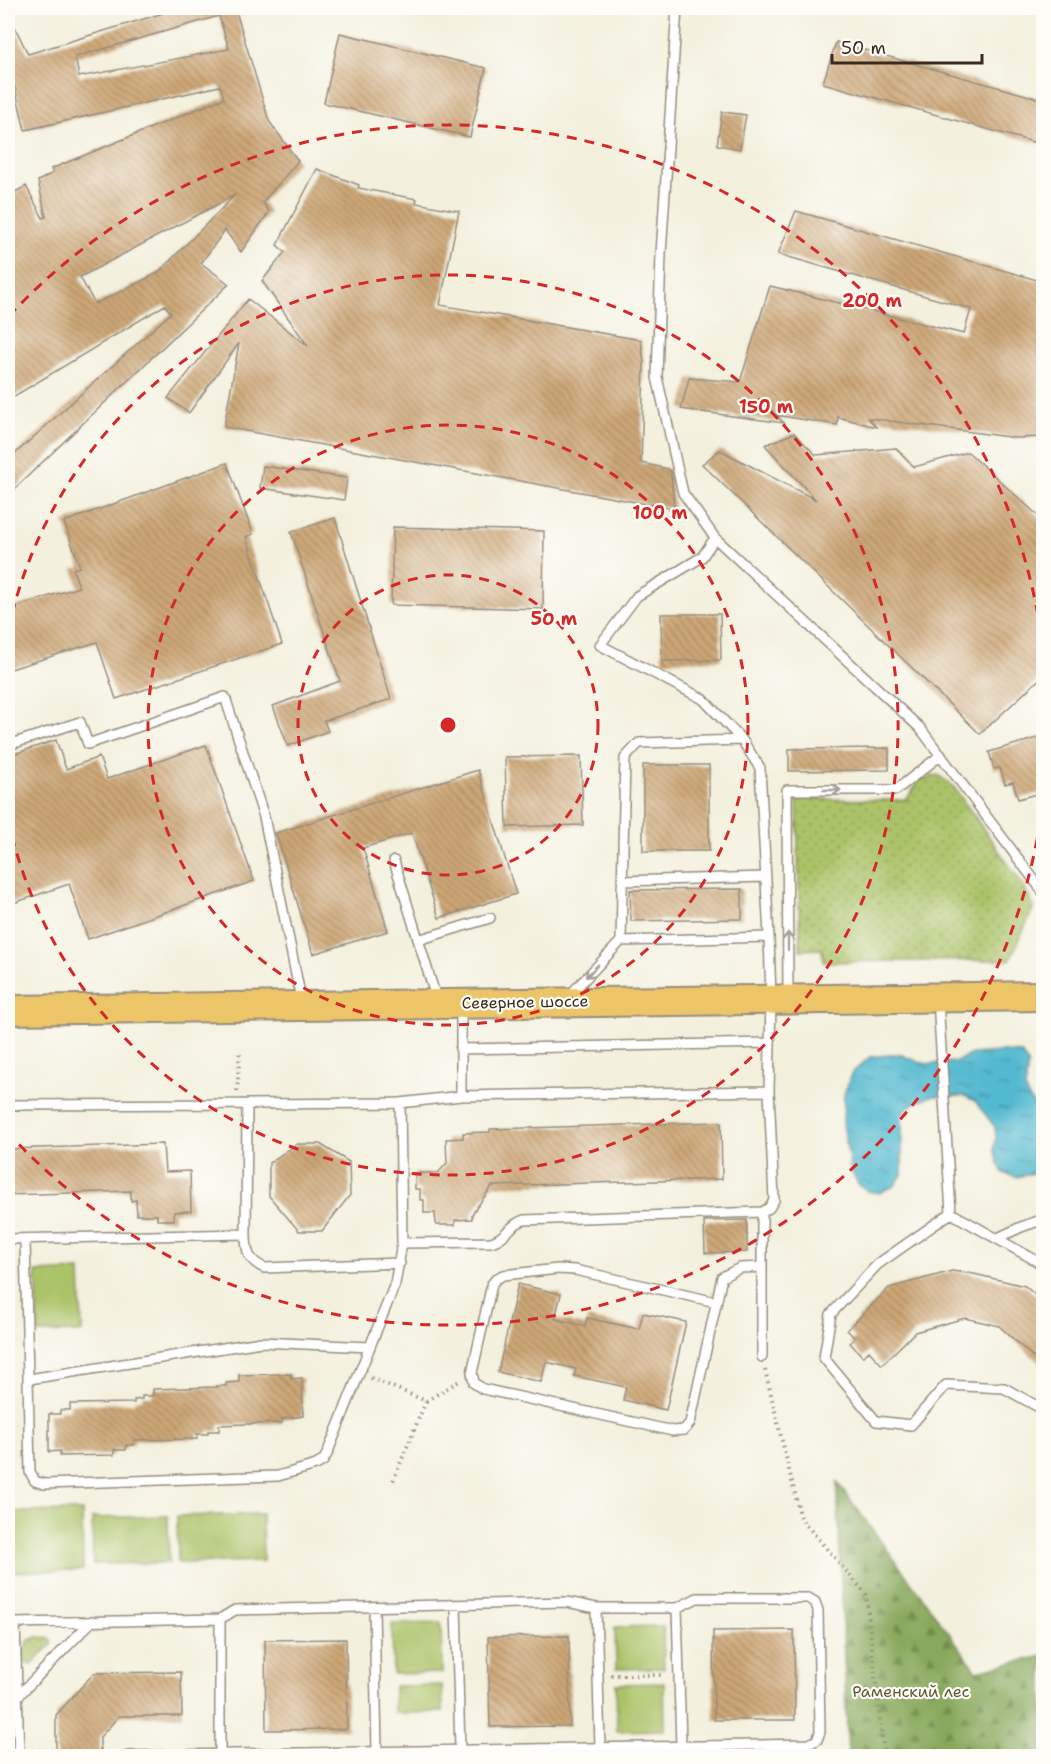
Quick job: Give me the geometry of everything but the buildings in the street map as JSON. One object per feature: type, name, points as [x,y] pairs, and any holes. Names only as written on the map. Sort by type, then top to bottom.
[{"type":"main road","name":"Северное шоссе","points":[[8,1010],[1044,996]]},
{"type":"lane","points":[[677,8],[661,254],[657,377],[683,493],[715,538],[920,729],[1044,893]]},
{"type":"lane","points":[[715,538],[702,557],[637,596],[600,645],[703,699],[742,741],[760,768],[769,937],[780,999]]},
{"type":"lane","points":[[8,745],[80,722],[88,744],[225,697],[264,817],[303,1005]]},
{"type":"lane","points":[[563,1002],[621,941],[625,758],[639,743],[742,741]]},
{"type":"lane","points":[[402,1243],[491,1242],[498,1240],[514,1224],[524,1220],[762,1212],[770,1208],[774,1200],[769,1091],[770,1043],[780,999],[787,790],[896,790],[940,755]]},
{"type":"lane","points":[[394,861],[418,940],[449,1003],[460,1048],[461,1096]]},
{"type":"lane","points":[[622,881],[766,877]]},
{"type":"lane","points":[[418,940],[490,918]]},
{"type":"lane","points":[[621,941],[769,937]]},
{"type":"lane","points":[[938,998],[951,1213]]},
{"type":"lane","points":[[460,1048],[770,1043]]},
{"type":"lane","points":[[8,1105],[400,1103],[461,1096],[769,1091]]},
{"type":"lane","points":[[26,1239],[30,1472],[35,1481],[44,1484],[278,1476],[316,1465],[327,1454],[395,1284],[400,1263],[402,1243],[400,1103]]},
{"type":"lane","points":[[247,1104],[246,1251],[252,1262],[264,1268],[400,1263]]},
{"type":"lane","points":[[762,1212],[762,1357]]},
{"type":"lane","points":[[951,1213],[1044,1265]]},
{"type":"lane","points":[[951,1213],[878,1264],[831,1314],[824,1358],[876,1421],[911,1425],[946,1385],[1005,1388],[1044,1410]]},
{"type":"lane","points":[[998,1239],[1021,1227],[1044,1220]]},
{"type":"lane","points":[[8,1239],[246,1234]]},
{"type":"lane","points":[[716,1302],[575,1270],[558,1269],[503,1275],[492,1284],[472,1373],[474,1383],[483,1389],[673,1431],[684,1430],[690,1423],[722,1277],[740,1268],[762,1267]]},
{"type":"lane","points":[[28,1378],[261,1342],[370,1347]]},
{"type":"lane","points":[[19,1756],[11,1626],[220,1618],[235,1610],[567,1602],[596,1608],[677,1608],[697,1598],[808,1598],[815,1602],[818,1610],[820,1732],[817,1740],[809,1744],[128,1756]]},
{"type":"lane","points":[[456,1605],[460,1750]]},
{"type":"lane","points":[[374,1607],[377,1751]]},
{"type":"lane","points":[[596,1608],[600,1747]]},
{"type":"lane","points":[[677,1608],[681,1746]]},
{"type":"lane","points":[[220,1618],[220,1753]]},
{"type":"lane","points":[[17,1697],[92,1622]]},
{"type":"path","points":[[236,1104],[240,1050]]},
{"type":"path","points":[[762,1357],[801,1519],[866,1594],[884,1756]]},
{"type":"path","points":[[393,1481],[426,1401],[472,1373]]},
{"type":"path","points":[[359,1374],[426,1401]]},
{"type":"path","points":[[611,1675],[669,1675]]},
{"type":"path","points":[[100,1749],[105,1749]]},
{"type":"path","points":[[29,1750],[56,1750]]},
{"type":"green space","points":[[938,775],[953,786],[1023,885],[1034,907],[1010,960],[823,962],[822,949],[800,950],[797,799],[906,800],[920,780]]},
{"type":"green space","points":[[80,1270],[82,1332],[38,1333],[36,1272]]},
{"type":"green space","name":"Раменский лес","points":[[837,1482],[977,1671],[1043,1656],[1043,1756],[848,1756]]},
{"type":"green space","points":[[82,1511],[83,1570],[8,1572],[8,1512]]},
{"type":"green space","points":[[262,1514],[263,1561],[178,1563],[177,1516]]},
{"type":"green space","points":[[168,1516],[169,1563],[93,1564],[92,1518]]},
{"type":"green space","points":[[441,1623],[442,1673],[393,1674],[392,1624]]},
{"type":"green space","points":[[663,1626],[664,1668],[616,1669],[615,1627]]},
{"type":"green space","points":[[38,1637],[51,1640],[52,1644],[29,1665],[24,1660],[25,1649],[29,1640]]},
{"type":"green space","points":[[664,1683],[665,1730],[617,1731],[616,1684]]},
{"type":"green space","points":[[442,1685],[443,1712],[394,1713],[394,1686]]},
{"type":"water","points":[[1021,1053],[1028,1064],[1025,1088],[1030,1100],[1040,1113],[1037,1166],[1033,1173],[1017,1177],[1003,1173],[994,1149],[995,1127],[975,1101],[965,1096],[931,1096],[912,1104],[902,1115],[902,1175],[894,1186],[879,1193],[868,1191],[858,1184],[851,1171],[843,1124],[844,1095],[851,1074],[870,1057],[900,1054],[929,1064],[955,1062],[972,1054]]}]
